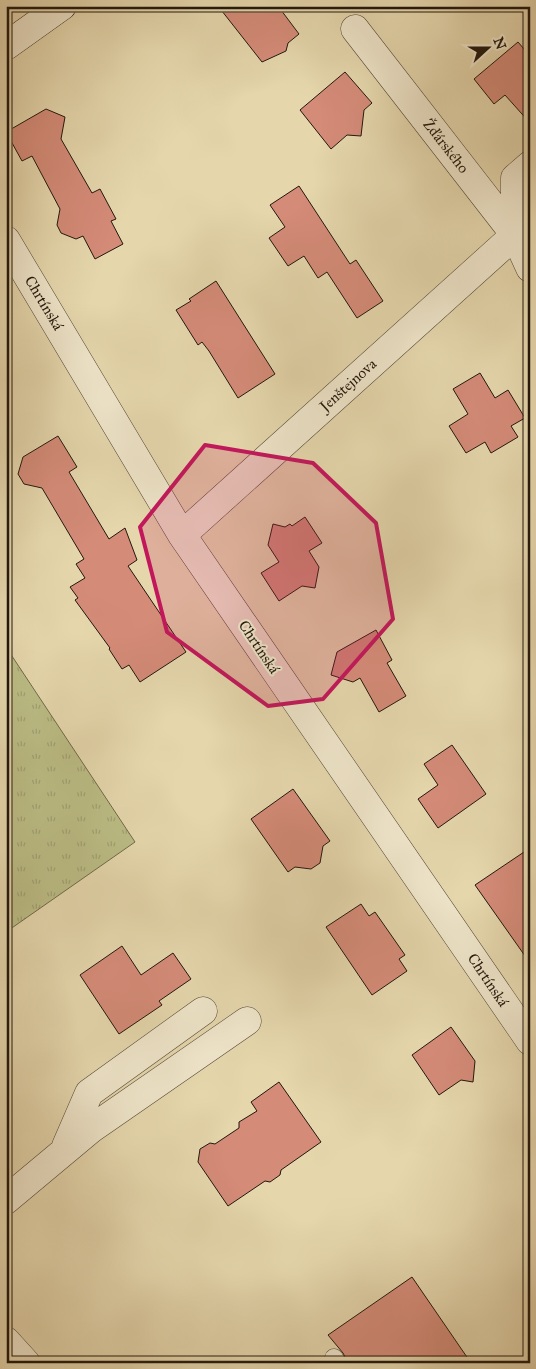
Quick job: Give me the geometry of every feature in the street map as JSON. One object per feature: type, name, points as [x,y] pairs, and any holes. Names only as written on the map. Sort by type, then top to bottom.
[{"type":"street","points":[[6,46],[62,6]]},
{"type":"street","name":"Žďárského","points":[[355,29],[522,236],[530,268]]},
{"type":"street","points":[[522,236],[515,178],[530,165]]},
{"type":"street","name":"Jenštejnova","points":[[182,535],[522,236]]},
{"type":"street","name":"Chrtínská","points":[[6,240],[182,535],[530,1042]]},
{"type":"street","points":[[64,1152],[89,1093],[203,1011]]},
{"type":"street","points":[[6,1200],[91,1129],[247,1021]]},
{"type":"street","points":[[6,1341],[26,1363]]},
{"type":"highlighted area","points":[[205,445],[313,463],[376,523],[393,619],[323,699],[268,706],[167,632],[140,527]]},
{"type":"green space","points":[[6,647],[135,842],[6,932]]},
{"type":"building","points":[[218,6],[278,6],[299,34],[288,43],[286,51],[262,62]]},
{"type":"building","points":[[518,42],[530,56],[530,123],[505,95],[494,104],[474,79]]},
{"type":"building","points":[[345,72],[372,103],[364,110],[361,136],[347,135],[331,149],[300,110]]},
{"type":"building","points":[[46,109],[65,117],[61,139],[92,193],[100,189],[116,219],[111,221],[123,244],[95,259],[83,236],[76,239],[61,233],[57,225],[60,209],[32,156],[22,161],[6,132]]},
{"type":"building","points":[[299,186],[350,264],[356,260],[383,301],[357,318],[327,272],[318,278],[304,256],[288,266],[269,238],[285,227],[270,205]]},
{"type":"building","points":[[216,281],[275,374],[238,398],[209,351],[202,342],[198,345],[176,310],[191,301],[189,299]]},
{"type":"building","points":[[480,373],[495,398],[508,390],[525,418],[511,426],[518,437],[491,453],[485,442],[466,453],[449,426],[468,414],[453,389]]},
{"type":"building","points":[[58,436],[77,467],[69,472],[109,539],[125,528],[137,560],[128,566],[186,652],[140,682],[129,665],[122,669],[110,648],[75,600],[78,598],[70,587],[85,578],[76,564],[84,559],[42,488],[24,484],[18,474],[23,457]]},
{"type":"building","points":[[305,517],[322,543],[309,551],[319,567],[315,588],[302,586],[279,601],[261,573],[279,562],[268,545],[273,524],[285,527],[290,524],[292,526]]},
{"type":"building","points":[[376,630],[392,660],[387,663],[406,696],[379,712],[360,678],[353,682],[331,675],[337,652]]},
{"type":"building","points":[[452,745],[486,794],[438,828],[418,799],[438,785],[424,764]]},
{"type":"building","points":[[293,789],[330,841],[323,846],[320,863],[311,869],[295,867],[288,872],[251,819]]},
{"type":"building","points":[[530,848],[530,963],[475,885]]},
{"type":"building","points":[[361,904],[369,916],[375,912],[405,955],[399,959],[407,971],[372,995],[326,927]]},
{"type":"building","points":[[122,946],[141,975],[173,953],[191,979],[159,1001],[162,1005],[119,1034],[80,975]]},
{"type":"building","points":[[451,1027],[475,1061],[473,1082],[461,1080],[439,1095],[412,1055]]},
{"type":"building","points":[[279,1082],[321,1142],[281,1170],[280,1175],[270,1182],[265,1181],[228,1206],[198,1162],[200,1149],[210,1143],[215,1144],[239,1128],[239,1122],[257,1111],[251,1102]]},
{"type":"building","points":[[412,1277],[471,1363],[348,1363],[343,1353],[328,1335]]}]
